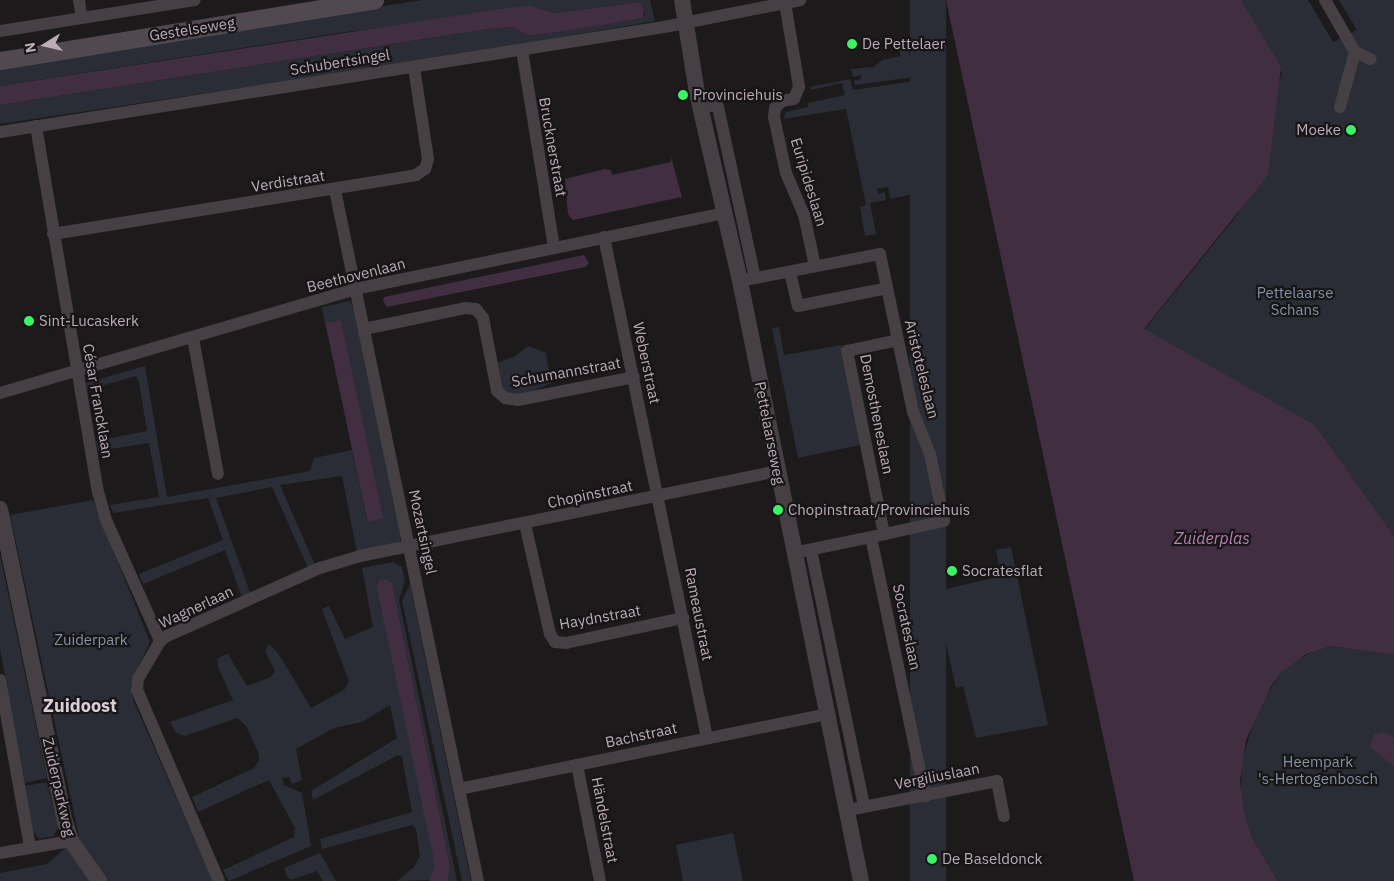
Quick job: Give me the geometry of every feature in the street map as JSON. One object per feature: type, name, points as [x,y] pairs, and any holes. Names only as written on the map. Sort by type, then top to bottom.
[{"type":"main road","name":"Gestelseweg","points":[[3,58],[375,0]]},
{"type":"street","points":[[79,0],[82,18]]},
{"type":"street","name":"Gestelseweg","points":[[0,31],[177,1],[195,0]]},
{"type":"street","name":"Pettelaarseweg","points":[[675,0],[684,23]]},
{"type":"street","name":"Pettelaarseweg","points":[[682,0],[684,23],[700,104],[725,213],[747,280]]},
{"type":"street","name":"Schubertsingel","points":[[0,132],[414,68],[684,23],[800,0]]},
{"type":"street","points":[[1324,0],[1355,52],[1371,59]]},
{"type":"street","name":"Euripideslaan","points":[[785,3],[799,87],[794,99],[782,101],[775,108],[774,117],[786,173],[804,215],[815,266]]},
{"type":"street","name":"Brucknerstraat","points":[[522,50],[554,248]]},
{"type":"street","points":[[1340,107],[1355,52]]},
{"type":"street","name":"Verdistraat","points":[[53,234],[335,190],[416,175],[425,169],[428,159],[414,68]]},
{"type":"street","name":"Pettelaarseweg","points":[[700,104],[718,107],[778,471],[803,551],[856,809],[861,881]]},
{"type":"street","name":"César Francklaan","points":[[36,126],[98,492],[106,520],[160,642]]},
{"type":"street","name":"Mozartsingel","points":[[335,190],[478,881]]},
{"type":"street","name":"Beethovenlaan","points":[[0,393],[77,373],[356,289],[725,213]]},
{"type":"street","name":"Weberstraat","points":[[604,237],[658,496]]},
{"type":"street","name":"Aristoteleslaan","points":[[815,266],[880,254],[913,412],[930,454],[944,521],[878,535]]},
{"type":"street","points":[[747,280],[815,266]]},
{"type":"street","points":[[790,272],[798,306],[887,288]]},
{"type":"street","name":"Schumannstraat","points":[[364,329],[465,308],[476,309],[483,318],[498,391],[505,398],[518,400],[634,377]]},
{"type":"street","points":[[193,338],[218,474]]},
{"type":"street","name":"Demostheneslaan","points":[[878,535],[847,351],[898,340]]},
{"type":"street","name":"Chopinstraat","points":[[410,548],[778,471]]},
{"type":"street","name":"Rameaustraat","points":[[658,496],[708,738]]},
{"type":"street","name":"Zuiderparkweg","points":[[0,509],[71,841],[98,881]]},
{"type":"street","name":"Haydnstraat","points":[[525,524],[550,634],[555,642],[566,643],[683,618]]},
{"type":"street","points":[[803,551],[878,535]]},
{"type":"street","name":"Socrateslaan","points":[[878,535],[925,796]]},
{"type":"street","name":"Wagnerlaan","points":[[219,881],[136,690],[138,679],[160,642],[320,568],[360,556],[410,548]]},
{"type":"street","name":"Pettelaarseweg","points":[[803,551],[829,714],[856,809]]},
{"type":"street","points":[[0,680],[30,847]]},
{"type":"street","name":"Bachstraat","points":[[459,789],[829,714]]},
{"type":"street","name":"Händelstraat","points":[[577,765],[600,881]]},
{"type":"street","name":"Vergiliuslaan","points":[[856,809],[997,781],[1004,816]]},
{"type":"street","points":[[0,852],[71,841]]},
{"type":"green space","points":[[422,0],[650,0],[655,21],[427,60],[0,124],[0,105],[488,29],[513,27],[529,36],[643,18],[645,14],[640,2],[556,13],[538,8],[338,33],[0,86],[0,67]]},
{"type":"green space","points":[[910,0],[946,0],[946,881],[910,881]]},
{"type":"green space","name":"Pettelaarse Schans","points":[[1241,0],[1308,0],[1333,42],[1357,30],[1339,0],[1394,0],[1394,536],[1315,425],[1144,330],[1238,214],[1282,73]]},
{"type":"green space","points":[[906,37],[914,77],[855,85],[854,81],[861,79],[861,75],[853,77],[851,69],[873,67],[883,60],[901,56],[896,39]]},
{"type":"green space","points":[[850,79],[853,90],[915,81],[937,189],[890,199],[888,187],[877,189],[878,194],[885,192],[886,200],[870,203],[876,234],[865,236],[860,207],[866,205],[846,109],[783,119],[786,112],[808,107],[808,103],[845,95],[842,83],[811,90],[810,87]]},
{"type":"green space","points":[[350,301],[355,309],[402,534],[400,542],[357,553],[342,476],[280,485],[316,567],[309,570],[272,487],[216,498],[251,595],[242,598],[225,550],[143,584],[139,574],[223,540],[208,498],[113,513],[110,505],[159,497],[149,443],[98,451],[96,441],[147,431],[139,382],[136,376],[87,390],[86,383],[145,366],[167,497],[310,471],[314,458],[352,450],[367,521],[382,519],[341,320],[325,324],[322,307]]},
{"type":"green space","points":[[779,327],[784,355],[842,345],[865,444],[798,458],[772,328]]},
{"type":"green space","points":[[528,346],[546,353],[551,383],[524,395],[504,395],[496,363],[514,357]]},
{"type":"green space","name":"Zuiderpark","points":[[93,500],[150,642],[133,677],[131,689],[134,702],[213,881],[0,881],[0,873],[47,864],[79,836],[10,515]]},
{"type":"green space","points":[[1011,547],[1048,725],[976,738],[963,686],[956,688],[940,616],[919,621],[912,597],[1001,576],[996,550]]},
{"type":"green space","points":[[0,555],[47,778],[24,783],[0,648]]},
{"type":"green space","points":[[393,562],[402,567],[405,581],[399,600],[457,881],[448,881],[450,865],[392,583],[387,579],[432,852],[434,867],[430,880],[397,881],[414,867],[420,856],[416,829],[412,825],[322,849],[320,839],[412,812],[402,757],[398,755],[313,800],[311,791],[397,738],[390,705],[362,722],[334,728],[296,749],[302,780],[292,784],[289,777],[282,778],[284,785],[302,793],[311,846],[229,881],[223,870],[294,837],[295,828],[269,780],[198,812],[192,797],[254,768],[259,760],[258,752],[246,726],[237,718],[185,736],[176,733],[170,722],[233,700],[218,667],[217,659],[224,655],[228,654],[247,686],[271,677],[275,671],[265,651],[269,644],[278,653],[311,708],[344,690],[349,682],[322,609],[329,606],[345,639],[373,627],[362,568]]},
{"type":"green space","points":[[410,584],[471,881],[462,881],[402,601]]},
{"type":"green space","name":"Heempark 's-Hertogenbosch","points":[[1331,646],[1394,655],[1394,881],[1278,881],[1252,838],[1244,813],[1241,795],[1242,759],[1259,706],[1281,673],[1293,662],[1314,651]]},
{"type":"green space","points":[[47,782],[58,828],[54,836],[39,839],[33,831],[25,786]]},
{"type":"green space","points":[[733,833],[743,881],[683,881],[676,845]]},
{"type":"green space","points":[[320,853],[336,881],[323,881],[317,871],[291,880],[288,878],[284,868]]},
{"type":"water","name":"Zuiderplas","points":[[946,0],[1241,0],[1281,67],[1268,175],[1144,329],[1315,425],[1394,536],[1394,655],[1331,646],[1306,654],[1281,673],[1271,686],[1246,740],[1240,781],[1244,812],[1252,838],[1278,881],[1134,881]]},
{"type":"water","points":[[640,2],[644,10],[643,18],[590,27],[529,36],[513,27],[488,29],[0,105],[0,86],[500,9],[529,6],[556,13]]},
{"type":"water","points":[[671,157],[682,197],[573,220],[568,214],[565,179],[605,169],[611,170],[612,175],[671,162]]},
{"type":"water","points":[[584,255],[589,263],[585,267],[387,307],[383,301],[384,297]]},
{"type":"water","points":[[341,320],[383,519],[368,522],[325,323]]},
{"type":"water","points":[[387,579],[392,583],[450,865],[448,881],[429,881],[434,867],[432,852],[377,588],[379,581]]},
{"type":"water","points":[[1383,732],[1394,737],[1394,766],[1370,747],[1374,734]]},
{"type":"place","name":"De Pettelaer","points":[[852,44]]},
{"type":"place","name":"Provinciehuis","points":[[683,95]]},
{"type":"place","name":"Moeke","points":[[1351,130]]},
{"type":"place","name":"Sint-Lucaskerk","points":[[29,321]]},
{"type":"place","name":"Chopinstraat/Provinciehuis","points":[[778,510]]},
{"type":"place","name":"Socratesflat","points":[[952,571]]},
{"type":"place","name":"De Baseldonck","points":[[932,859]]},
{"type":"district","name":"Zuidoost","points":[[80,706]]}]
